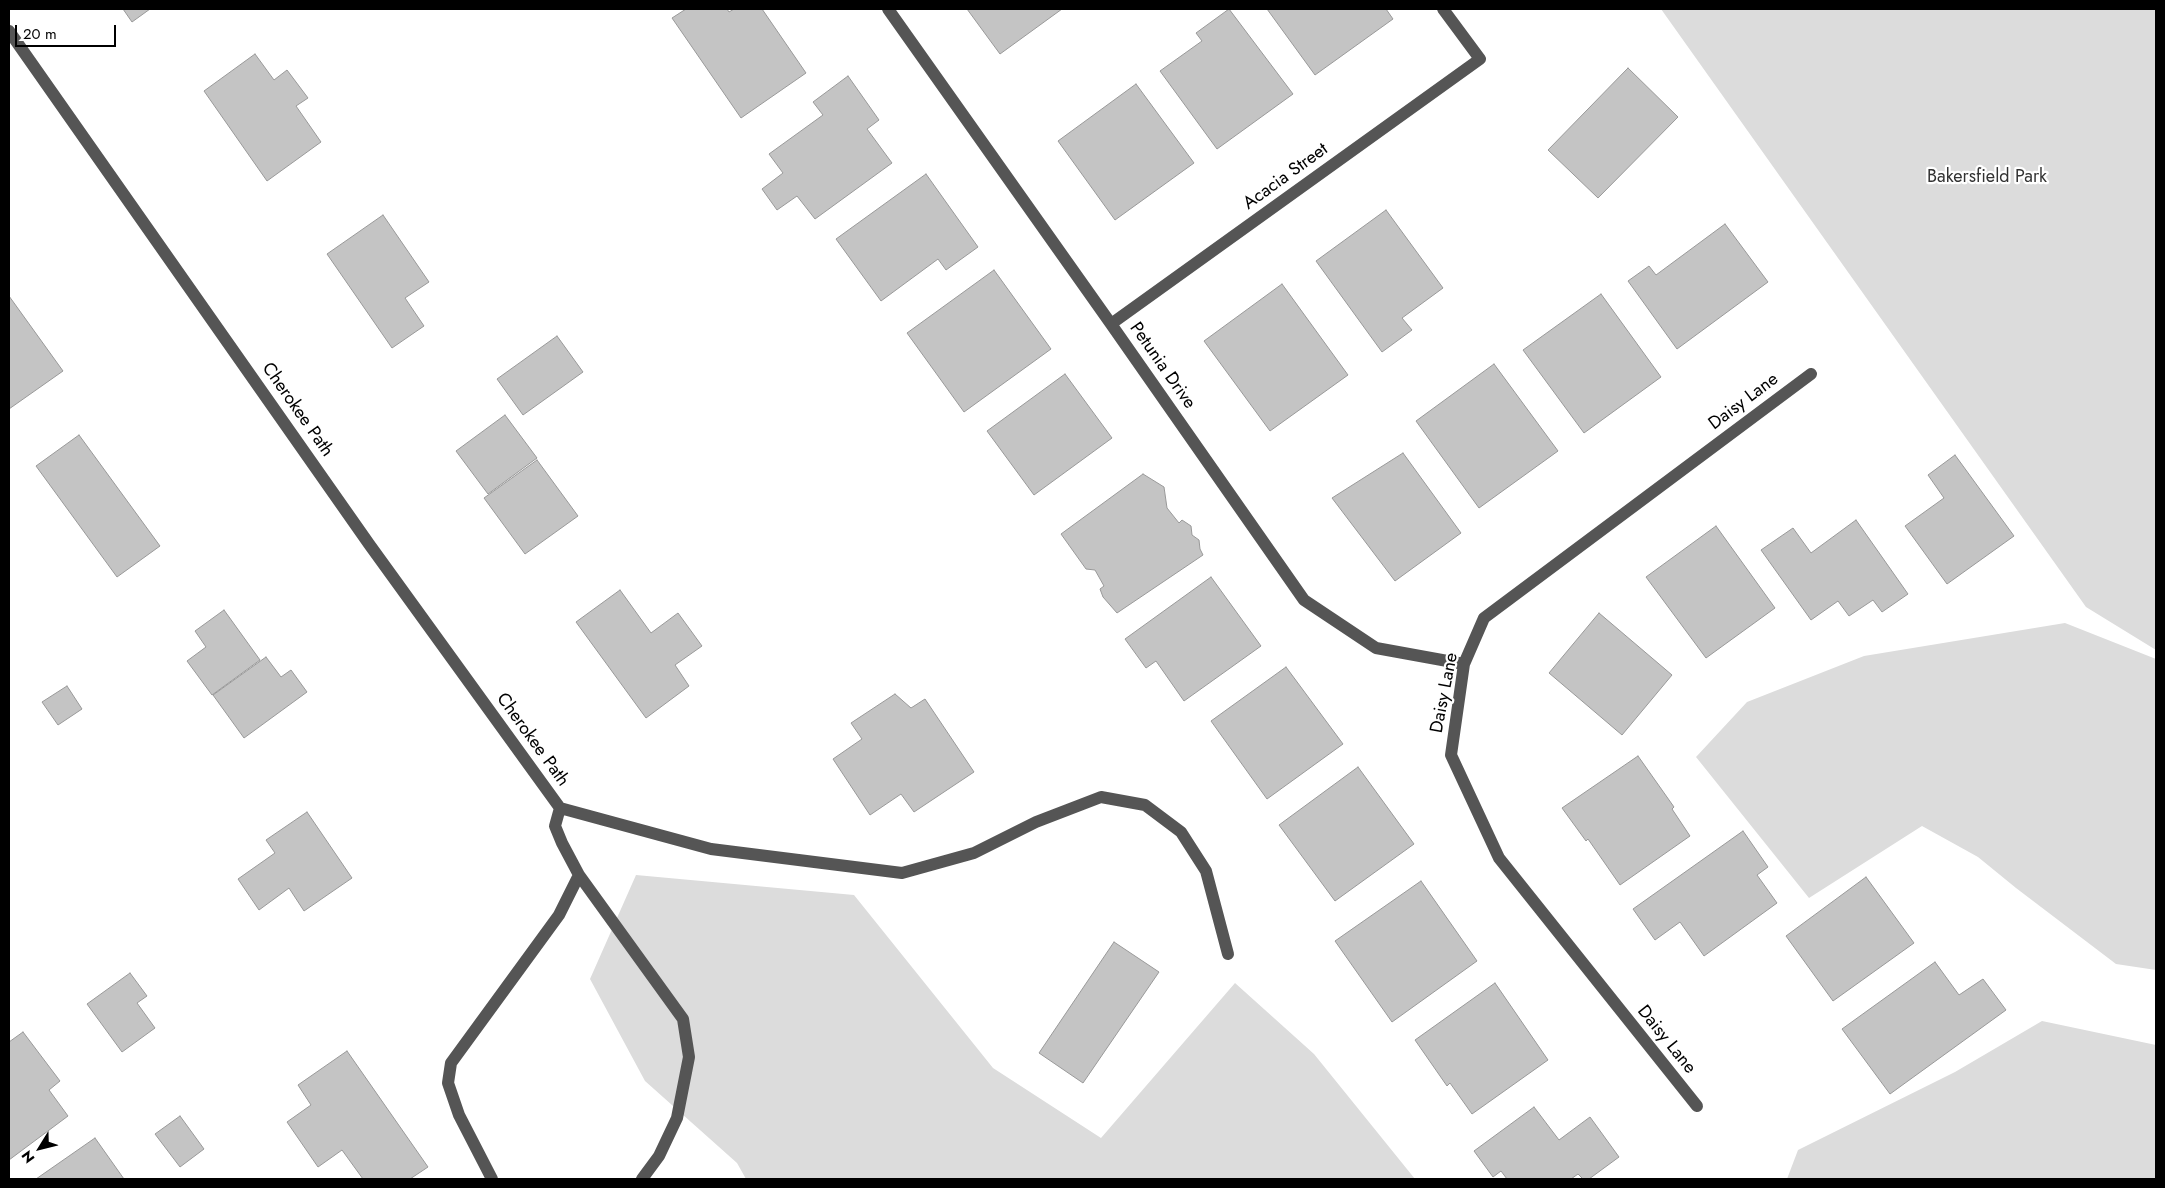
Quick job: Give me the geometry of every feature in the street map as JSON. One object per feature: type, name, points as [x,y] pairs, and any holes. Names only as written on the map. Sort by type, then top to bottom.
[{"type":"street","name":"Petunia Drive","points":[[888,9],[1112,324],[1304,600],[1376,648],[1464,664]]},
{"type":"street","name":"Acacia Street","points":[[1112,324],[1480,59],[1443,9]]},
{"type":"street","name":"Cherokee Path","points":[[9,31],[374,552],[560,808]]},
{"type":"street","name":"Daisy Lane","points":[[1697,1106],[1499,858],[1451,755],[1464,664],[1484,618],[1811,374]]},
{"type":"street","points":[[642,1179],[659,1156],[677,1118],[690,1057],[683,1019],[579,874],[555,826],[560,808],[712,849],[902,873],[974,853],[1036,822],[1100,797],[1145,805],[1181,832],[1206,871],[1228,954]]},
{"type":"street","points":[[492,1179],[458,1115],[448,1082],[451,1063],[559,915],[579,874]]},
{"type":"green space","name":"Bakersfield Park","points":[[1661,9],[2156,9],[2156,650],[2086,607]]},
{"type":"green space","points":[[2065,623],[2156,659],[2156,970],[2116,964],[1978,857],[1922,826],[1809,898],[1696,757],[1747,702],[1864,656]]},
{"type":"green space","points":[[636,875],[854,895],[993,1068],[1101,1138],[1235,983],[1314,1054],[1415,1179],[746,1179],[737,1163],[645,1081],[590,979]]},
{"type":"green space","points":[[2042,1021],[2156,1045],[2156,1179],[1787,1179],[1798,1150],[1955,1072]]},
{"type":"building","points":[[123,9],[150,9],[132,22]]},
{"type":"building","points":[[686,9],[727,9],[729,12],[734,9],[762,9],[806,73],[741,118],[672,18]]},
{"type":"building","points":[[967,9],[1062,9],[1000,54]]},
{"type":"building","points":[[1229,9],[1293,94],[1217,149],[1160,71],[1202,41],[1196,33]]},
{"type":"building","points":[[1267,9],[1386,9],[1393,19],[1315,75]]},
{"type":"building","points":[[255,54],[274,80],[287,70],[308,98],[296,106],[321,142],[267,181],[204,91]]},
{"type":"building","points":[[1628,68],[1678,117],[1598,198],[1548,150]]},
{"type":"building","points":[[848,76],[879,120],[867,129],[892,163],[815,219],[797,196],[777,210],[762,189],[783,173],[769,154],[823,115],[813,102]]},
{"type":"building","points":[[1136,84],[1194,163],[1115,220],[1058,141]]},
{"type":"building","points":[[926,174],[978,247],[946,270],[938,259],[881,301],[836,239]]},
{"type":"building","points":[[1386,210],[1443,288],[1402,318],[1412,330],[1382,352],[1316,261]]},
{"type":"building","points":[[383,215],[429,282],[405,298],[424,326],[392,348],[327,254]]},
{"type":"building","points":[[1725,224],[1768,282],[1677,349],[1628,281],[1649,266],[1656,275]]},
{"type":"building","points":[[994,270],[1051,349],[964,412],[907,333]]},
{"type":"building","points":[[1282,284],[1348,375],[1270,431],[1204,341]]},
{"type":"building","points":[[1601,294],[1661,377],[1584,433],[1523,350]]},
{"type":"building","points":[[9,296],[63,371],[9,409]]},
{"type":"building","points":[[557,336],[583,372],[523,415],[497,379]]},
{"type":"building","points":[[1494,364],[1558,451],[1479,508],[1416,421]]},
{"type":"building","points":[[1065,374],[1112,438],[1034,495],[987,431]]},
{"type":"building","points":[[505,415],[537,458],[488,494],[456,451]]},
{"type":"building","points":[[79,435],[160,546],[117,577],[36,466]]},
{"type":"building","points":[[1403,453],[1461,533],[1395,581],[1332,498]]},
{"type":"building","points":[[1955,455],[2014,536],[1947,584],[1905,526],[1944,498],[1928,475]]},
{"type":"building","points":[[537,460],[578,516],[525,554],[484,498]]},
{"type":"building","points":[[1143,474],[1164,487],[1167,508],[1179,523],[1182,520],[1191,526],[1192,535],[1199,540],[1203,555],[1117,613],[1103,597],[1100,589],[1104,586],[1095,570],[1086,569],[1061,534]]},
{"type":"building","points":[[1856,520],[1908,594],[1882,612],[1873,600],[1849,616],[1838,601],[1811,620],[1761,550],[1793,528],[1811,553]]},
{"type":"building","points":[[1716,526],[1775,608],[1706,658],[1646,577]]},
{"type":"building","points":[[1211,577],[1261,646],[1184,701],[1156,661],[1146,668],[1125,639]]},
{"type":"building","points":[[620,590],[651,633],[678,613],[702,646],[675,665],[689,686],[646,718],[576,622]]},
{"type":"building","points":[[224,610],[260,660],[212,695],[187,661],[206,647],[195,631]]},
{"type":"building","points":[[1599,613],[1672,675],[1622,735],[1549,673]]},
{"type":"building","points":[[266,657],[281,677],[291,670],[307,692],[244,738],[213,695]]},
{"type":"building","points":[[1286,667],[1343,744],[1267,799],[1211,721]]},
{"type":"building","points":[[67,686],[82,709],[58,725],[42,702]]},
{"type":"building","points":[[895,694],[911,708],[925,699],[974,772],[914,812],[901,794],[870,815],[833,759],[862,739],[851,723]]},
{"type":"building","points":[[1638,756],[1674,807],[1672,809],[1690,836],[1620,885],[1588,839],[1586,841],[1562,808]]},
{"type":"building","points":[[1358,767],[1414,844],[1335,901],[1279,825]]},
{"type":"building","points":[[307,812],[352,878],[304,911],[289,888],[259,910],[238,879],[275,853],[266,840]]},
{"type":"building","points":[[1743,831],[1768,867],[1757,875],[1777,903],[1704,956],[1680,922],[1655,940],[1633,909]]},
{"type":"building","points":[[1866,877],[1914,943],[1833,1001],[1786,936]]},
{"type":"building","points":[[1421,881],[1477,961],[1392,1022],[1335,941]]},
{"type":"building","points":[[1114,942],[1159,972],[1083,1083],[1039,1053]]},
{"type":"building","points":[[1935,962],[1959,995],[1983,979],[2006,1010],[1890,1094],[1842,1029]]},
{"type":"building","points":[[130,973],[147,996],[137,1003],[155,1028],[122,1052],[87,1004]]},
{"type":"building","points":[[1495,983],[1548,1060],[1472,1114],[1450,1083],[1447,1086],[1415,1040]]},
{"type":"building","points":[[23,1032],[60,1081],[49,1090],[68,1116],[9,1160],[9,1042]]},
{"type":"building","points":[[347,1051],[428,1167],[410,1179],[363,1179],[342,1150],[318,1167],[287,1122],[311,1105],[298,1085]]},
{"type":"building","points":[[1534,1107],[1559,1140],[1590,1117],[1619,1157],[1589,1179],[1583,1179],[1578,1174],[1571,1179],[1507,1179],[1501,1171],[1493,1177],[1474,1151]]},
{"type":"building","points":[[180,1116],[204,1149],[180,1167],[155,1134]]},
{"type":"building","points":[[95,1138],[124,1179],[36,1179]]}]
